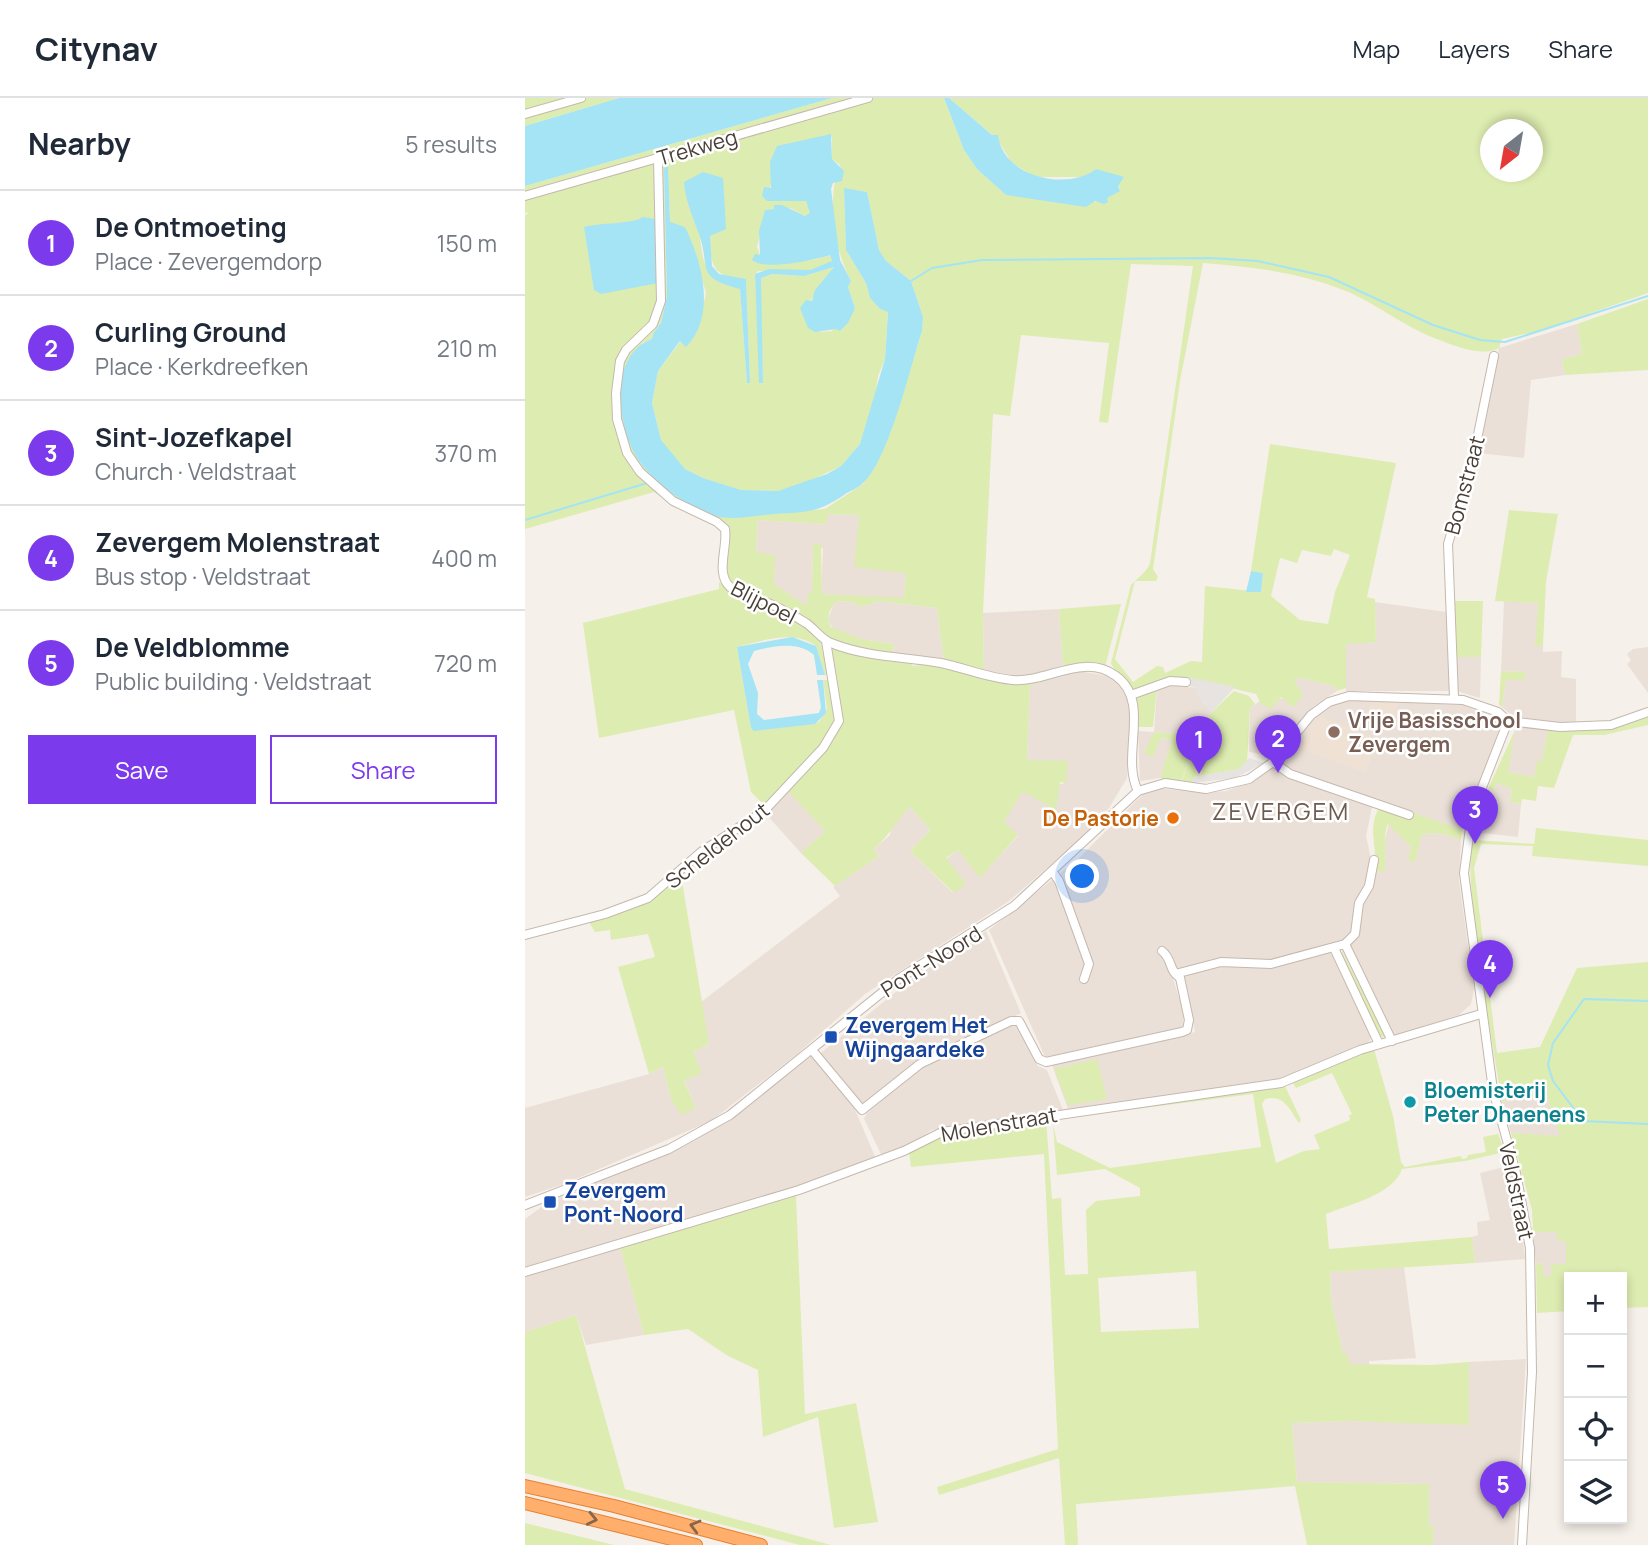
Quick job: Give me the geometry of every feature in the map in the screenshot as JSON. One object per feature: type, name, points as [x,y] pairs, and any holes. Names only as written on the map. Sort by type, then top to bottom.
[{"type":"highway","points":[[525,1486],[639,1512],[761,1545]]},
{"type":"highway","points":[[525,1503],[696,1545]]},
{"type":"street","points":[[525,114],[581,98]]},
{"type":"street","name":"Trekweg","points":[[525,196],[869,98]]},
{"type":"street","name":"Blijpoel","points":[[658,158],[661,301],[653,324],[626,350],[620,361],[615,393],[617,419],[627,453],[649,480],[686,509],[717,522],[725,529],[724,581],[730,587],[807,623],[826,640],[853,650],[944,664],[1014,681],[1063,668],[1097,668],[1117,676],[1131,695]]},
{"type":"street","name":"Bomstraat","points":[[1454,698],[1446,572],[1448,544],[1473,458],[1494,356]]},
{"type":"street","name":"Scheldehout","points":[[525,935],[605,914],[648,898],[701,852],[764,811],[823,748],[837,727],[839,721],[826,640]]},
{"type":"street","points":[[1186,682],[1170,681],[1131,695],[1134,710],[1131,769],[1138,791],[1165,783],[1199,789],[1224,787],[1249,779],[1273,762],[1311,715],[1329,702],[1349,696],[1454,698],[1491,709],[1508,721],[1590,728],[1625,722],[1648,712]]},
{"type":"street","name":"Veldstraat","points":[[1508,721],[1472,813],[1464,873],[1493,1090],[1516,1172],[1529,1248],[1532,1372],[1522,1545]]},
{"type":"street","points":[[1273,762],[1290,775],[1409,816]]},
{"type":"street","name":"Pont-Noord","points":[[525,1205],[701,1134],[730,1115],[900,978],[1014,906],[1138,791]]},
{"type":"street","points":[[812,1049],[862,1110],[919,1065],[1011,1021],[1019,1021],[1039,1059],[1046,1062],[1182,1032],[1187,1030],[1189,1020],[1179,973],[1221,962],[1271,964],[1345,944],[1355,934],[1359,903],[1369,886],[1374,860]]},
{"type":"street","points":[[1052,871],[1059,881],[1089,964],[1084,979]]},
{"type":"street","points":[[1345,944],[1392,1041]]},
{"type":"street","points":[[1334,948],[1379,1044]]},
{"type":"street","points":[[1162,951],[1167,956],[1173,974],[1179,977]]},
{"type":"street","name":"Molenstraat","points":[[525,1272],[799,1190],[904,1152],[942,1132],[1281,1083],[1379,1044],[1482,1014]]},
{"type":"shaded area","points":[[1577,324],[1582,354],[1562,359],[1565,375],[1531,380],[1524,458],[1478,453],[1499,348]]},
{"type":"shaded area","points":[[827,514],[859,515],[906,573],[904,599],[821,594],[823,549],[813,544],[812,591],[807,607],[774,584],[756,553],[758,520],[826,524]]},
{"type":"shaded area","points":[[839,601],[852,602],[861,607],[879,601],[937,608],[944,661],[893,653],[894,644],[862,639],[834,630],[828,620],[833,605]]},
{"type":"shaded area","points":[[1504,601],[1538,603],[1536,645],[1543,646],[1543,652],[1562,651],[1561,677],[1576,679],[1576,725],[1512,716],[1502,707],[1506,680],[1525,672],[1501,671]]},
{"type":"shaded area","points":[[1375,602],[1446,612],[1451,691],[1346,691],[1345,643],[1376,642]]},
{"type":"shaded area","points":[[1059,609],[1063,665],[1026,677],[984,671],[983,613]]},
{"type":"shaded area","points":[[1648,647],[1648,693],[1627,664],[1631,660],[1627,654],[1633,649]]},
{"type":"shaded area","points":[[1455,657],[1481,657],[1480,698],[1456,691]]},
{"type":"shaded area","points":[[1078,671],[1115,677],[1127,694],[1131,709],[1127,778],[1109,808],[1087,833],[1009,901],[865,994],[796,1055],[711,1121],[564,1184],[525,1197],[525,1108],[649,1074],[663,1067],[671,1099],[696,1108],[684,1080],[693,1052],[709,1044],[701,1002],[840,896],[833,887],[879,856],[874,849],[890,835],[892,824],[910,807],[930,830],[910,851],[953,893],[946,859],[958,850],[980,877],[1018,836],[1003,822],[1021,794],[1065,783],[1027,760],[1030,685]]},
{"type":"shaded area","points":[[1184,677],[1235,687],[1212,712],[1197,695],[1197,688],[1183,685]]},
{"type":"shaded area","points":[[1301,678],[1334,686],[1337,691],[1314,706],[1272,756],[1249,752],[1250,708],[1260,701],[1302,696],[1293,679]]},
{"type":"shaded area","points":[[1167,685],[1198,688],[1197,695],[1212,712],[1197,736],[1154,732],[1157,689]]},
{"type":"shaded area","points":[[1348,700],[1463,705],[1495,719],[1499,729],[1498,740],[1462,830],[1291,772],[1279,762],[1318,715],[1336,703]]},
{"type":"shaded area","name":"Vrije Basisschool Zevergem","points":[[1372,702],[1399,703],[1389,726],[1384,721],[1366,773],[1300,749],[1309,726],[1321,716],[1376,738],[1382,719],[1368,709]]},
{"type":"shaded area","points":[[1524,727],[1548,729],[1542,762],[1534,777],[1507,772],[1515,730]]},
{"type":"shaded area","points":[[1138,731],[1154,732],[1152,757],[1161,738],[1173,740],[1160,778],[1140,781]]},
{"type":"shaded area","points":[[1249,758],[1264,763],[1235,778],[1192,783],[1194,777],[1239,769]]},
{"type":"shaded area","points":[[1275,766],[1372,807],[1366,836],[1371,859],[1367,885],[1352,934],[1339,943],[1270,961],[1243,960],[1171,972],[1184,1014],[1180,1029],[1045,1057],[989,930],[1077,860],[1146,791],[1157,788],[1201,793],[1226,791],[1245,784]]},
{"type":"shaded area","points":[[1497,783],[1512,789],[1510,802],[1521,804],[1518,837],[1473,832],[1488,789],[1494,791]]},
{"type":"shaded area","points":[[787,789],[825,831],[801,853],[766,814]]},
{"type":"shaded area","points":[[1389,824],[1411,847],[1409,861],[1415,861],[1422,834],[1440,833],[1461,840],[1459,881],[1474,989],[1471,1004],[1459,1015],[1397,1035],[1391,1034],[1349,946],[1374,870],[1386,859],[1384,843]]},
{"type":"shaded area","points":[[986,931],[1021,1013],[921,1061],[865,1105],[861,1104],[821,1053],[914,977]]},
{"type":"shaded area","points":[[1327,952],[1334,955],[1372,1036],[1369,1042],[1282,1080],[1068,1109],[1052,1065],[1195,1032],[1184,975],[1220,965],[1257,967]]},
{"type":"shaded area","points":[[1012,1024],[1020,1027],[1038,1066],[1047,1070],[1063,1110],[932,1130],[907,1146],[882,1156],[864,1119],[867,1113],[923,1065]]},
{"type":"shaded area","points":[[812,1056],[853,1105],[876,1159],[771,1196],[525,1270],[525,1219],[547,1203],[683,1147],[735,1117]]},
{"type":"shaded area","points":[[1514,1098],[1547,1098],[1561,1137],[1511,1133],[1502,1102]]},
{"type":"shaded area","points":[[1508,1166],[1520,1213],[1525,1259],[1475,1263],[1472,1237],[1478,1235],[1477,1222],[1490,1220],[1480,1173]]},
{"type":"shaded area","points":[[1557,1231],[1566,1241],[1566,1264],[1551,1276],[1543,1276],[1543,1264],[1536,1263],[1533,1232]]},
{"type":"shaded area","points":[[620,1247],[644,1335],[586,1345],[576,1315],[525,1332],[525,1274]]},
{"type":"shaded area","points":[[1404,1267],[1416,1358],[1369,1361],[1369,1366],[1349,1364],[1343,1354],[1331,1301],[1330,1272]]},
{"type":"shaded area","points":[[1526,1359],[1514,1545],[1433,1545],[1434,1527],[1429,1526],[1428,1484],[1297,1482],[1292,1423],[1346,1421],[1469,1424],[1469,1362]]},
{"type":"green space","points":[[525,98],[619,98],[525,126]]},
{"type":"green space","points":[[832,98],[944,98],[964,150],[977,169],[1006,195],[1098,202],[1120,189],[1118,186],[1121,181],[1096,169],[1085,177],[1035,177],[1011,162],[998,140],[949,98],[1648,98],[1648,293],[1543,330],[1502,339],[1499,348],[1493,351],[1463,348],[1429,336],[1346,291],[1311,279],[1276,271],[1203,263],[1180,381],[1153,569],[1158,577],[1156,581],[1135,581],[1150,563],[1193,266],[1131,264],[1108,423],[1099,422],[1109,343],[1021,335],[1010,416],[993,414],[983,613],[984,671],[944,661],[937,608],[879,601],[861,607],[852,602],[839,601],[829,612],[831,627],[862,639],[894,644],[893,653],[856,648],[833,640],[729,583],[726,575],[727,528],[689,514],[654,492],[525,529],[525,216],[529,212],[525,213],[525,186]],"holes":[[[832,137],[832,159],[840,165],[833,193],[836,239],[851,281],[848,287],[855,308],[832,331],[820,332],[809,303],[834,267],[804,276],[772,274],[760,278],[763,383],[760,383],[755,275],[758,271],[810,270],[832,262],[830,255],[795,261],[760,255],[757,247],[765,211],[790,208],[805,216],[811,214],[806,201],[767,201],[772,179],[770,162]],[[668,166],[670,223],[685,227],[706,292],[705,299],[681,341],[658,371],[652,403],[661,440],[685,469],[703,478],[741,490],[778,491],[795,488],[841,466],[860,444],[885,359],[888,311],[880,309],[870,298],[866,283],[846,250],[844,189],[867,192],[879,250],[886,261],[911,281],[923,317],[922,331],[890,434],[863,484],[825,509],[719,517],[686,502],[640,463],[642,343],[652,339],[661,323],[667,296],[664,169]],[[700,236],[710,236],[711,256],[720,273],[746,280],[750,383],[747,383],[740,288],[721,280],[709,271],[703,257]],[[828,514],[859,515],[854,567],[906,573],[904,598],[822,594],[821,544],[813,544],[812,591],[807,596],[807,606],[774,584],[775,555],[756,552],[758,520],[826,524]]]},
{"type":"green space","points":[[1648,299],[1648,370],[1565,375],[1562,359],[1582,354],[1577,324]]},
{"type":"green space","points":[[1270,444],[1396,463],[1367,597],[1375,599],[1376,642],[1346,644],[1346,688],[1337,691],[1334,686],[1301,678],[1294,679],[1303,696],[1293,707],[1281,697],[1272,709],[1261,704],[1256,694],[1185,677],[1183,685],[1167,685],[1157,689],[1153,727],[1137,727],[1135,695],[1111,663],[1131,585],[1135,581],[1115,659],[1133,682],[1157,666],[1163,667],[1165,673],[1191,661],[1202,662],[1205,586],[1261,592],[1263,573],[1251,571]],"holes":[[[1334,549],[1350,555],[1335,592],[1328,624],[1300,620],[1271,596],[1280,558],[1297,563],[1302,550],[1331,556]]]},
{"type":"green space","points":[[1509,510],[1558,514],[1546,582],[1543,646],[1535,646],[1538,603],[1495,601]]},
{"type":"green space","points":[[719,582],[808,628],[820,640],[828,674],[825,675],[816,646],[798,638],[777,638],[737,647],[751,728],[769,729],[819,722],[827,709],[823,680],[829,680],[837,718],[832,734],[765,806],[751,792],[734,710],[599,738],[583,623],[719,589]]},
{"type":"green space","points":[[1451,601],[1483,601],[1481,657],[1455,657]]},
{"type":"green space","points":[[1121,604],[1105,667],[1063,665],[1059,609]]},
{"type":"green space","points":[[832,648],[909,661],[913,666],[930,664],[998,680],[1048,677],[1049,680],[1030,685],[1027,760],[1068,761],[1066,783],[1060,782],[1056,810],[1026,793],[1021,794],[1004,822],[1018,835],[980,878],[958,850],[946,858],[966,884],[954,893],[910,851],[930,830],[910,807],[874,849],[879,856],[835,886],[801,853],[825,831],[787,790],[826,749],[843,721]]},
{"type":"green space","points":[[1501,671],[1526,672],[1524,680],[1506,680],[1502,707],[1499,705]]},
{"type":"green space","points":[[1234,691],[1249,696],[1255,704],[1250,708],[1247,764],[1240,769],[1194,777],[1192,783],[1182,781],[1190,757],[1181,782],[1160,778],[1172,740],[1161,738],[1153,757],[1144,753],[1154,732],[1197,736],[1212,712]]},
{"type":"green space","points":[[1648,714],[1648,725],[1604,735],[1573,735],[1554,788],[1538,786],[1536,801],[1522,799],[1521,804],[1510,802],[1512,789],[1497,783],[1494,791],[1488,789],[1515,730],[1508,772],[1534,777],[1537,761],[1542,761],[1548,729],[1616,727]]},
{"type":"green space","points":[[1392,805],[1462,830],[1461,840],[1440,833],[1422,834],[1415,862],[1408,860],[1411,847],[1388,824],[1384,872],[1374,870],[1373,825],[1378,810]]},
{"type":"green space","points":[[1536,828],[1648,840],[1648,866],[1532,856],[1533,846],[1481,844],[1474,868],[1497,1053],[1540,1047],[1577,968],[1648,962],[1648,1307],[1627,1308],[1627,1272],[1564,1272],[1564,1311],[1537,1313],[1536,1263],[1543,1264],[1543,1276],[1551,1276],[1551,1264],[1566,1264],[1566,1241],[1558,1241],[1556,1232],[1533,1232],[1532,1210],[1511,1133],[1560,1136],[1547,1098],[1514,1098],[1502,1102],[1471,885],[1474,840],[1534,844]]},
{"type":"green space","points":[[681,875],[709,1044],[693,1052],[702,1073],[684,1081],[696,1108],[681,1115],[671,1099],[663,1067],[649,1074],[618,967],[655,957],[648,934],[611,940],[610,930],[595,932],[589,922],[648,901]]},
{"type":"green space","points":[[1342,951],[1385,1035],[1383,1037],[1379,1036],[1340,954]]},
{"type":"green space","points":[[1374,1049],[1393,1116],[1401,1162],[1405,1167],[1461,1156],[1462,1159],[1468,1155],[1486,1152],[1483,1137],[1498,1134],[1505,1152],[1465,1161],[1402,1169],[1390,1186],[1380,1192],[1326,1214],[1329,1249],[1472,1237],[1475,1263],[1330,1272],[1331,1301],[1343,1354],[1348,1354],[1349,1364],[1431,1365],[1469,1362],[1469,1425],[1346,1421],[1292,1423],[1297,1482],[1429,1484],[1429,1526],[1434,1526],[1433,1545],[1307,1545],[1295,1486],[1076,1504],[1078,1545],[1065,1545],[1059,1458],[939,1495],[937,1487],[1058,1449],[1044,1154],[911,1167],[909,1152],[935,1135],[1046,1119],[1052,1199],[1061,1198],[1065,1275],[1088,1274],[1086,1210],[1096,1201],[1140,1196],[1140,1188],[1105,1169],[1057,1175],[1053,1125],[1057,1142],[1110,1168],[1261,1147],[1253,1094],[1058,1119],[1285,1086],[1301,1120],[1299,1123],[1282,1101],[1265,1099],[1262,1104],[1276,1163],[1304,1151],[1320,1149],[1314,1135],[1350,1120],[1349,1115],[1352,1114],[1332,1073],[1296,1088],[1293,1083]],"holes":[[[1196,1271],[1199,1328],[1101,1332],[1098,1278]]]},
{"type":"green space","points":[[1097,1059],[1107,1099],[1068,1105],[1054,1069]]},
{"type":"green space","points":[[796,1196],[805,1414],[856,1403],[878,1522],[834,1528],[818,1417],[763,1437],[758,1370],[728,1356],[688,1329],[644,1335],[620,1247]]},
{"type":"green space","points":[[576,1315],[625,1489],[831,1545],[800,1545],[525,1473],[525,1332]]},
{"type":"green space","points":[[525,1523],[614,1545],[525,1545]]},
{"type":"water","points":[[619,98],[832,98],[525,186],[525,126]]},
{"type":"water","points":[[944,98],[949,98],[992,135],[998,135],[1002,150],[1011,162],[1024,170],[1038,176],[1070,179],[1084,176],[1096,169],[1124,177],[1118,186],[1120,191],[1107,198],[1108,202],[1104,204],[1095,201],[1086,207],[1006,195],[977,169],[964,150]]},
{"type":"water","points":[[831,134],[832,159],[844,171],[842,181],[833,183],[831,189],[840,260],[851,281],[848,287],[855,308],[848,323],[840,331],[836,329],[815,332],[808,328],[800,308],[806,300],[812,301],[815,290],[834,267],[804,276],[772,274],[761,278],[763,383],[759,383],[755,274],[769,269],[810,270],[832,261],[830,255],[778,265],[752,260],[755,254],[760,255],[759,231],[765,210],[774,209],[774,205],[782,205],[805,216],[810,213],[806,201],[767,201],[762,196],[764,187],[771,188],[770,162],[777,146]]},
{"type":"water","points":[[668,165],[670,222],[685,227],[691,241],[701,272],[704,304],[696,334],[686,347],[680,341],[658,371],[652,403],[661,440],[685,469],[703,478],[741,490],[778,491],[827,474],[841,466],[860,444],[885,359],[888,312],[880,309],[870,298],[866,283],[846,250],[844,188],[867,192],[879,250],[886,261],[911,281],[923,317],[922,331],[890,435],[872,472],[862,484],[826,505],[795,513],[737,518],[716,516],[684,501],[663,486],[646,470],[631,447],[622,412],[622,376],[628,360],[638,347],[652,339],[661,323],[667,296],[664,169]]},
{"type":"water","points":[[703,172],[723,178],[726,229],[710,236],[712,266],[719,274],[746,279],[750,383],[747,383],[740,289],[716,280],[707,270],[699,234],[686,196],[684,182]]},
{"type":"water","points":[[643,217],[655,219],[658,283],[601,294],[594,290],[584,227]]},
{"type":"water","points":[[1251,571],[1263,573],[1261,592],[1246,592]]},
{"type":"water","points":[[792,637],[816,646],[825,675],[817,675],[814,655],[801,648],[777,646],[754,651],[748,664],[758,693],[757,714],[764,720],[819,713],[821,707],[817,680],[823,680],[826,713],[815,724],[754,731],[751,728],[737,647]]},
{"type":"waterway","points":[[911,281],[932,268],[982,260],[1211,258],[1258,261],[1329,277],[1433,325],[1480,340],[1505,342],[1648,296]]},
{"type":"waterway","points":[[525,520],[647,483]]},
{"type":"waterway","points":[[1648,1001],[1584,999],[1553,1043],[1548,1065],[1553,1081],[1583,1121],[1648,1124]]},
{"type":"place","name":"Vrije Basisschool Zevergem","points":[[1334,732]]},
{"type":"place","name":"Curling Ground","points":[[1278,773]]},
{"type":"place","name":"De Ontmoeting","points":[[1199,774]]},
{"type":"place","name":"De Pastorie","points":[[1173,818]]},
{"type":"place","name":"Sint-Jozefkapel","points":[[1475,844]]},
{"type":"place","name":"Zevergem Molenstraat","points":[[1490,998]]},
{"type":"place","name":"Zevergem Het Wijngaardeke","points":[[831,1037]]},
{"type":"place","name":"Bloemisterij Peter Dhaenens","points":[[1410,1102]]},
{"type":"place","name":"Zevergem Pont-Noord","points":[[550,1202]]},
{"type":"place","name":"De Veldblomme","points":[[1503,1519]]},
{"type":"district","name":"ZEVERGEM","points":[[1281,810]]}]
